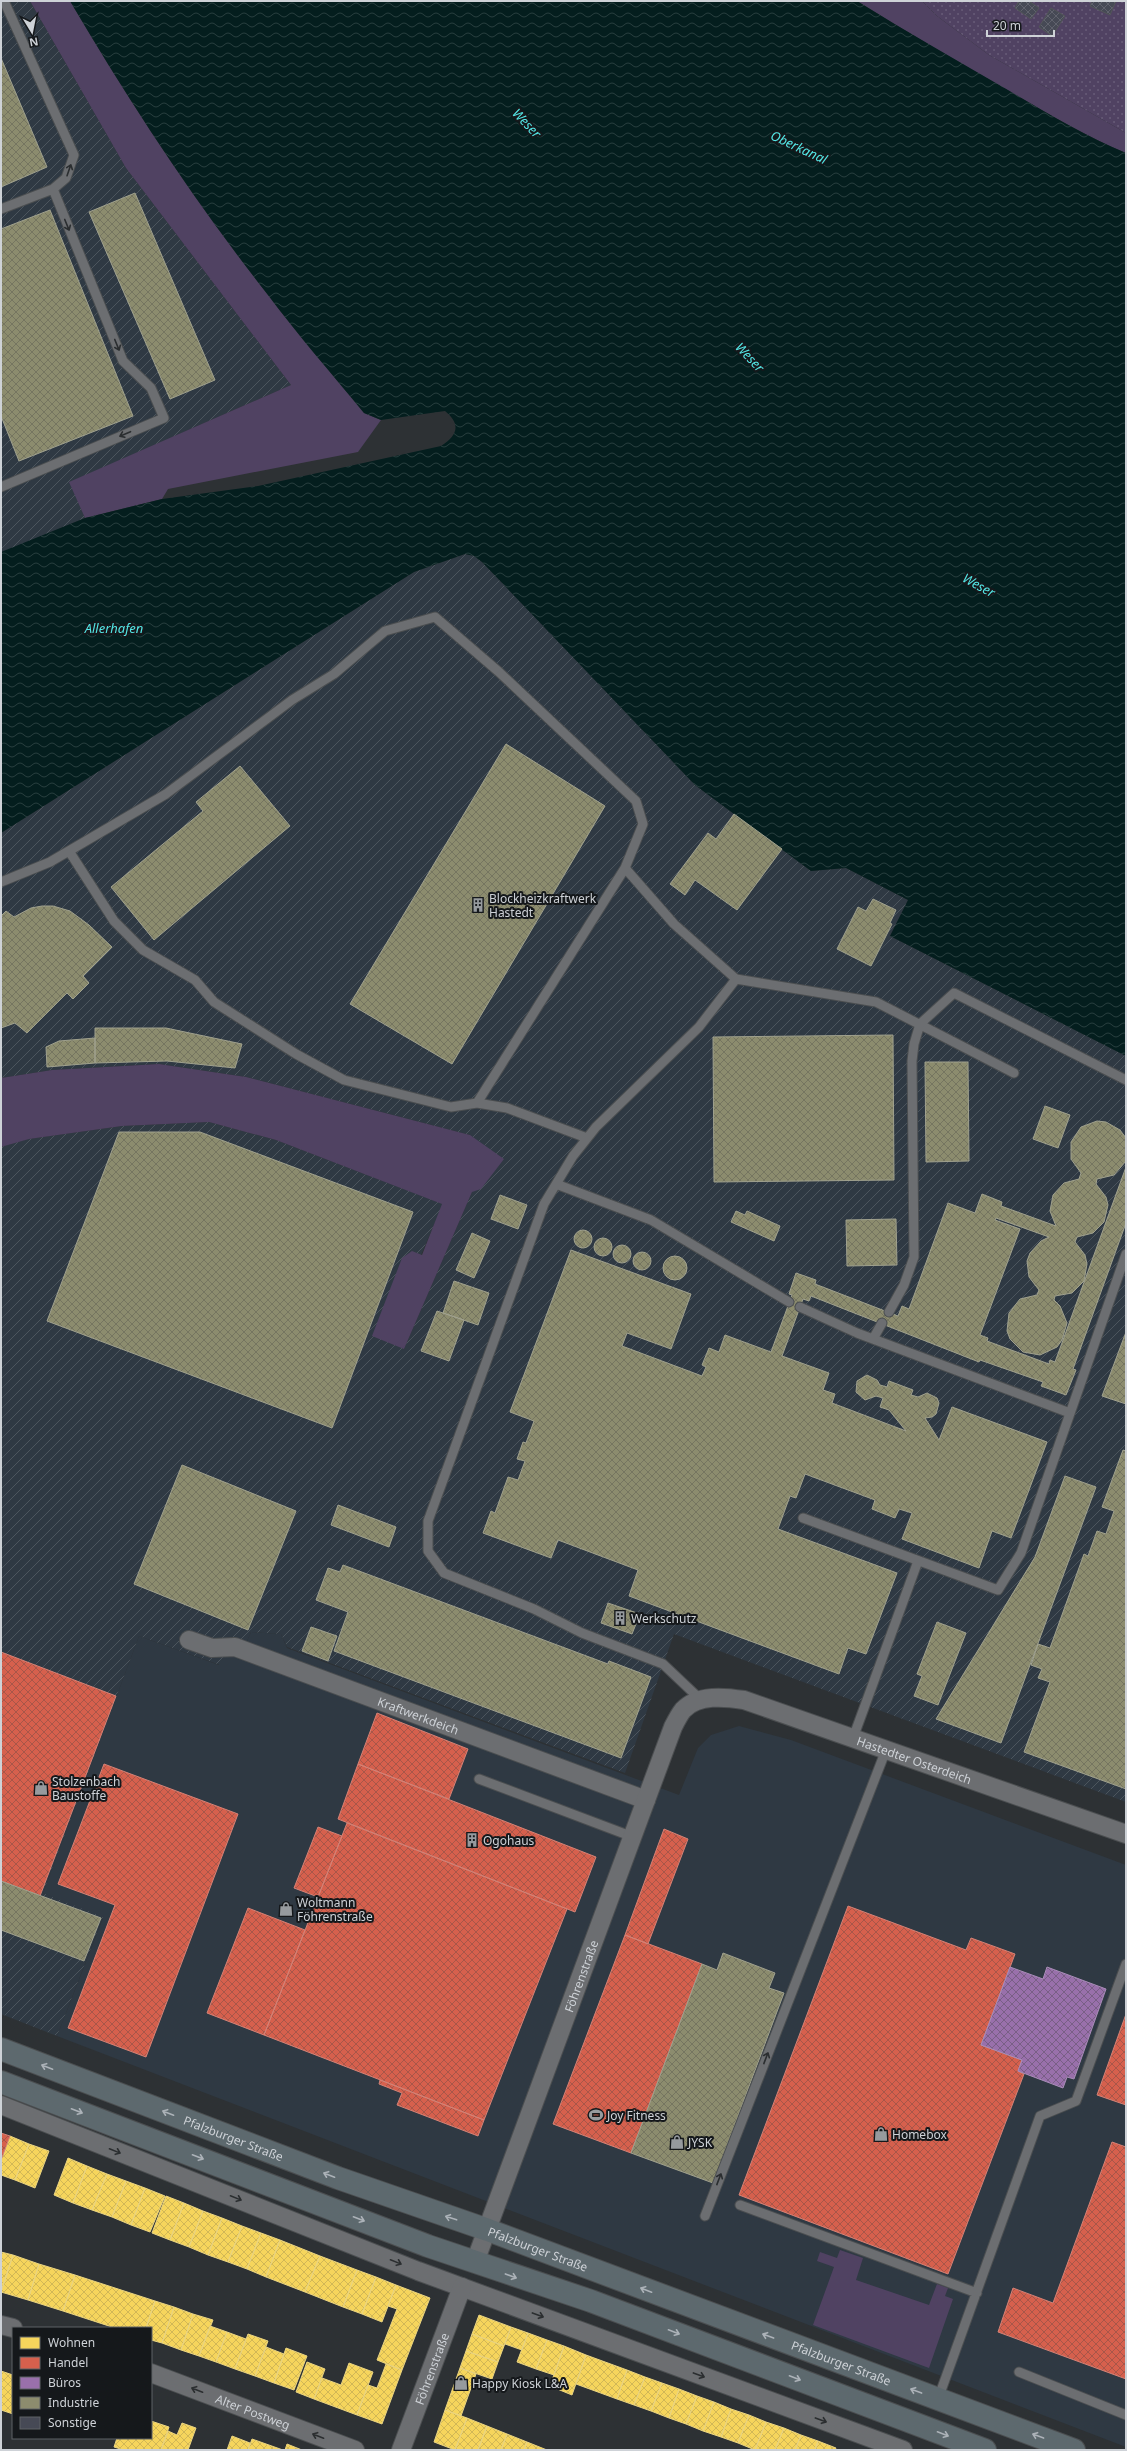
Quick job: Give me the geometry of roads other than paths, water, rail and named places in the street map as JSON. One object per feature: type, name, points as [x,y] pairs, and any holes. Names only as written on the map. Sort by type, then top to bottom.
[{"type":"main road","name":"Pfalzburger Straße","points":[[1,2049],[338,2178],[488,2230],[1074,2450]]},
{"type":"main road","points":[[1,2082],[475,2262],[591,2301],[985,2450]]},
{"type":"street","name":"Kraftwerkdeich","points":[[189,1640],[212,1648],[235,1647],[646,1800]]},
{"type":"street","name":"Hastedter Osterdeich","points":[[701,1700],[720,1696],[744,1700],[1126,1834]]},
{"type":"street","name":"Föhrenstraße","points":[[475,2262],[673,1727],[684,1709],[701,1700]]},
{"type":"street","points":[[1,2105],[462,2287],[903,2450]]},
{"type":"street","name":"Föhrenstraße","points":[[401,2450],[462,2287]]},
{"type":"street","points":[[1,2324],[12,2328]]},
{"type":"street","name":"Alter Postweg","points":[[152,2373],[355,2450]]},
{"type":"lane","points":[[1,209],[53,189],[66,178],[74,155],[4,1]]},
{"type":"lane","points":[[1,487],[164,418],[151,388],[123,361],[53,189]]},
{"type":"lane","points":[[1,882],[50,862],[166,794],[292,700],[334,674],[386,631],[435,617],[499,672],[636,801],[642,824],[626,868],[477,1103]]},
{"type":"lane","points":[[69,851],[114,921],[143,950],[195,980],[214,1002],[290,1050],[344,1080],[451,1107],[477,1103],[507,1108],[587,1138]]},
{"type":"lane","points":[[626,868],[674,924],[736,979],[876,1002],[1014,1072]]},
{"type":"lane","points":[[701,1700],[663,1664],[582,1633],[534,1609],[444,1573],[428,1551],[428,1522],[544,1204],[596,1126],[699,1027],[736,979]]},
{"type":"lane","points":[[889,1312],[904,1285],[914,1257],[912,1061],[920,1024],[954,994],[1126,1080]]},
{"type":"lane","points":[[556,1184],[651,1220],[790,1302]]},
{"type":"lane","points":[[802,1518],[998,1590],[1021,1553],[1126,1254]]},
{"type":"lane","points":[[800,1307],[873,1339],[1070,1414]]},
{"type":"lane","points":[[873,1339],[882,1323]]},
{"type":"lane","points":[[853,1738],[918,1561]]},
{"type":"lane","points":[[705,2216],[886,1750]]},
{"type":"lane","points":[[479,1780],[633,1837]]},
{"type":"lane","points":[[938,2399],[1040,2116],[1076,2101],[1126,1964]]},
{"type":"lane","points":[[740,2205],[976,2293]]},
{"type":"lane","points":[[1019,2372],[1126,2415]]},
{"type":"water","points":[[70,1],[857,1],[1052,116],[1081,132],[1126,153],[1126,1056],[890,936],[908,900],[846,868],[811,871],[695,785],[482,562],[474,556],[465,554],[414,572],[1,833],[1,552],[85,518],[162,499],[258,486],[441,446],[451,438],[455,429],[454,420],[445,411],[381,420],[364,413],[291,325],[241,260],[189,188],[116,77]]},
{"type":"place","name":"Blockheizkraftwerk Hastedt","points":[[478,905]]},
{"type":"place","name":"Werkschutz","points":[[620,1618]]},
{"type":"place","name":"Stolzenbach Baustoffe","points":[[41,1788]]},
{"type":"place","name":"Ogohaus","points":[[472,1840]]},
{"type":"place","name":"Woltmann Föhrenstraße","points":[[286,1909]]},
{"type":"place","name":"Joy Fitness","points":[[596,2115]]},
{"type":"place","name":"Homebox","points":[[881,2134]]},
{"type":"place","name":"JYSK","points":[[677,2142]]},
{"type":"place","name":"Happy Kiosk L&A","points":[[461,2383]]},
{"type":"water label","name":"Weser","points":[[527,123]]},
{"type":"water label","name":"Oberkanal","points":[[799,147]]},
{"type":"water label","name":"Weser","points":[[750,357]]},
{"type":"water label","name":"Weser","points":[[979,585]]},
{"type":"water label","name":"Allerhafen","points":[[114,628]]}]
